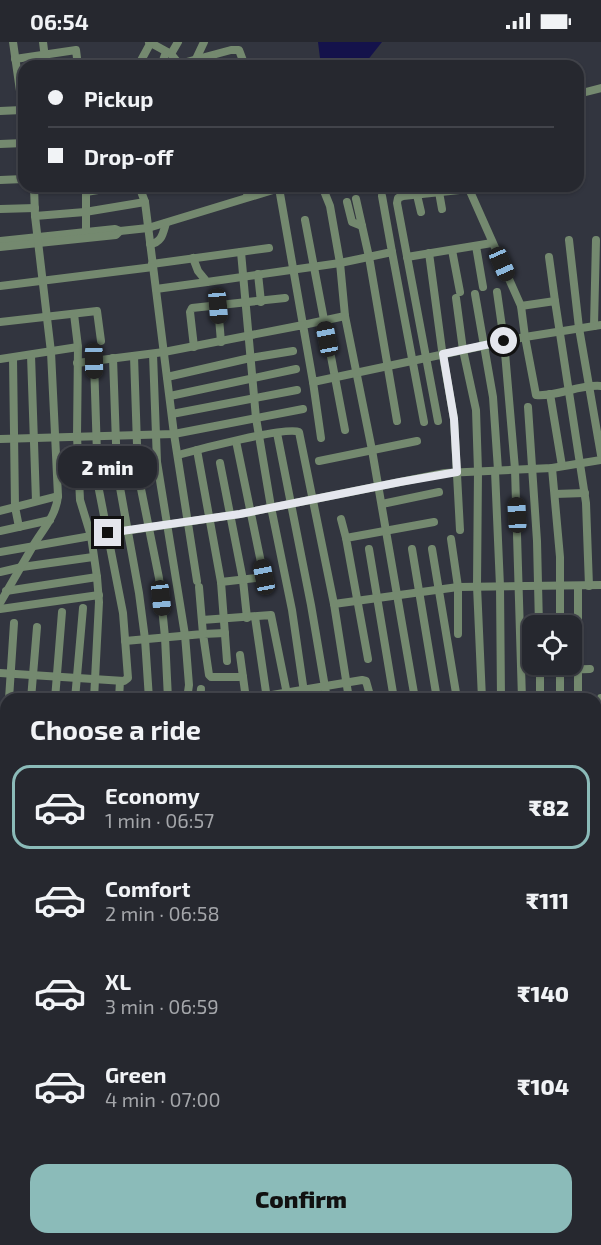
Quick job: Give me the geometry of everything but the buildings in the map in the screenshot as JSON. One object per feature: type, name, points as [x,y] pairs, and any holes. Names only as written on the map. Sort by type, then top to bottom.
[{"type":"street","points":[[13,42],[18,81]]},
{"type":"street","points":[[43,42],[45,60]]},
{"type":"street","points":[[141,60],[150,42],[169,53],[175,60]]},
{"type":"street","points":[[165,60],[178,42]]},
{"type":"street","points":[[196,59],[204,42]]},
{"type":"street","points":[[15,59],[76,50],[77,60]]},
{"type":"street","points":[[193,60],[231,50],[240,50],[243,60]]},
{"type":"street","points":[[212,56],[213,60]]},
{"type":"street","points":[[584,92],[601,88]]},
{"type":"street","points":[[0,111],[18,110]]},
{"type":"street","points":[[0,144],[18,143]]},
{"type":"street","points":[[0,180],[18,179]]},
{"type":"street","points":[[0,603],[3,592],[22,567],[33,545],[50,520],[57,507],[58,496],[51,352],[34,192]]},
{"type":"street","points":[[86,192],[86,232]]},
{"type":"street","points":[[141,192],[145,202],[174,434],[211,677],[243,677]]},
{"type":"street","points":[[247,192],[248,197]]},
{"type":"street","points":[[0,247],[86,232],[148,228],[265,192]]},
{"type":"street","points":[[283,192],[292,269],[321,438]]},
{"type":"street","points":[[324,192],[330,206],[340,263],[345,316],[358,373],[414,693]]},
{"type":"street","points":[[438,421],[397,203],[398,198],[440,192],[442,209]]},
{"type":"street","points":[[472,192],[521,306],[535,392],[539,395],[588,385],[601,386]]},
{"type":"street","points":[[417,195],[420,212]]},
{"type":"street","points":[[382,196],[424,422]]},
{"type":"street","points":[[356,199],[369,257],[397,421]]},
{"type":"street","points":[[0,209],[86,212],[145,202]]},
{"type":"street","points":[[347,202],[352,222],[362,226]]},
{"type":"street","points":[[305,220],[345,430]]},
{"type":"street","points":[[150,244],[155,244],[161,239],[166,223]]},
{"type":"street","points":[[0,241],[38,241],[116,235],[120,231]]},
{"type":"street","points":[[569,240],[579,328],[601,455]]},
{"type":"street","points":[[313,382],[525,336],[598,325],[596,240]]},
{"type":"street","points":[[407,257],[492,243]]},
{"type":"street","points":[[476,246],[483,287]]},
{"type":"street","points":[[0,286],[270,248]]},
{"type":"street","points":[[452,250],[463,350],[476,410],[477,586],[482,693]]},
{"type":"street","points":[[240,252],[253,398],[271,507],[292,610],[304,693]]},
{"type":"street","points":[[156,289],[340,263],[392,252]]},
{"type":"street","points":[[429,253],[454,419],[460,530]]},
{"type":"street","points":[[549,257],[568,390],[582,464],[588,518],[589,586]]},
{"type":"street","points":[[193,258],[198,271],[207,282]]},
{"type":"street","points":[[258,274],[261,302]]},
{"type":"street","points":[[497,292],[504,341],[515,469],[522,693]]},
{"type":"street","points":[[476,294],[493,397],[500,586],[501,693]]},
{"type":"street","points":[[194,347],[190,310],[285,298]]},
{"type":"street","points":[[521,306],[555,301]]},
{"type":"street","points":[[218,306],[221,342]]},
{"type":"street","points":[[0,322],[97,311],[101,341]]},
{"type":"street","points":[[74,314],[78,347],[76,436],[80,500],[92,536],[99,595],[95,693]]},
{"type":"street","points":[[78,363],[194,347],[345,316]]},
{"type":"street","points":[[0,359],[78,347]]},
{"type":"street","points":[[167,377],[250,358],[293,351]]},
{"type":"street","points":[[153,354],[157,462],[185,635],[188,693]]},
{"type":"street","points":[[31,355],[36,501]]},
{"type":"street","points":[[134,356],[138,474],[159,578],[168,693]]},
{"type":"street","points":[[13,358],[15,507],[19,527]]},
{"type":"street","points":[[113,358],[117,471],[129,529],[145,639],[149,693]]},
{"type":"street","points":[[0,673],[120,681],[127,680],[129,676],[123,613],[98,485],[94,361]]},
{"type":"street","points":[[170,396],[296,369]]},
{"type":"street","points":[[172,414],[297,390]]},
{"type":"street","points":[[550,394],[562,466]]},
{"type":"street","points":[[528,407],[537,541],[538,615]]},
{"type":"street","points":[[0,438],[174,434],[303,409]]},
{"type":"street","points":[[177,455],[277,433],[295,430],[299,432],[334,604],[349,693]]},
{"type":"street","points":[[277,433],[326,693]]},
{"type":"street","points":[[221,582],[264,577],[236,441]]},
{"type":"street","points":[[319,461],[417,441]]},
{"type":"street","points":[[197,450],[221,582],[227,662]]},
{"type":"street","points":[[0,552],[129,529],[229,515],[457,472],[552,468],[601,460]]},
{"type":"street","points":[[220,463],[265,693]]},
{"type":"street","points":[[552,468],[560,615]]},
{"type":"street","points":[[381,504],[439,492]]},
{"type":"street","points":[[555,494],[585,493]]},
{"type":"street","points":[[0,511],[58,496]]},
{"type":"street","points":[[341,519],[368,659]]},
{"type":"street","points":[[0,531],[50,520]]},
{"type":"street","points":[[346,538],[434,522]]},
{"type":"street","points":[[451,539],[458,587],[458,634]]},
{"type":"street","points":[[369,549],[392,693]]},
{"type":"street","points":[[412,549],[436,693]]},
{"type":"street","points":[[432,549],[456,693]]},
{"type":"street","points":[[0,572],[93,557]]},
{"type":"street","points":[[3,592],[97,577]]},
{"type":"street","points":[[334,604],[458,587],[601,585]]},
{"type":"street","points":[[578,586],[578,615]]},
{"type":"street","points":[[0,609],[99,595]]},
{"type":"street","points":[[76,693],[83,608]]},
{"type":"street","points":[[56,693],[62,612]]},
{"type":"street","points":[[202,620],[271,615],[287,693]]},
{"type":"street","points":[[9,693],[14,622]]},
{"type":"street","points":[[32,693],[37,627]]},
{"type":"street","points":[[125,641],[225,633]]},
{"type":"street","points":[[240,655],[245,693]]},
{"type":"street","points":[[582,669],[590,669]]},
{"type":"street","points":[[540,675],[540,693]]},
{"type":"street","points":[[560,675],[560,693]]},
{"type":"street","points":[[578,675],[578,693]]},
{"type":"street","points":[[119,693],[120,681]]},
{"type":"street","points":[[293,693],[347,681],[366,681],[369,693]]},
{"type":"street","points":[[201,689],[201,693]]},
{"type":"shaded area","points":[[318,42],[382,42],[368,60],[320,60]]},
{"type":"route","points":[[108,533],[240,514],[457,472],[454,419],[443,354],[504,341]]}]
